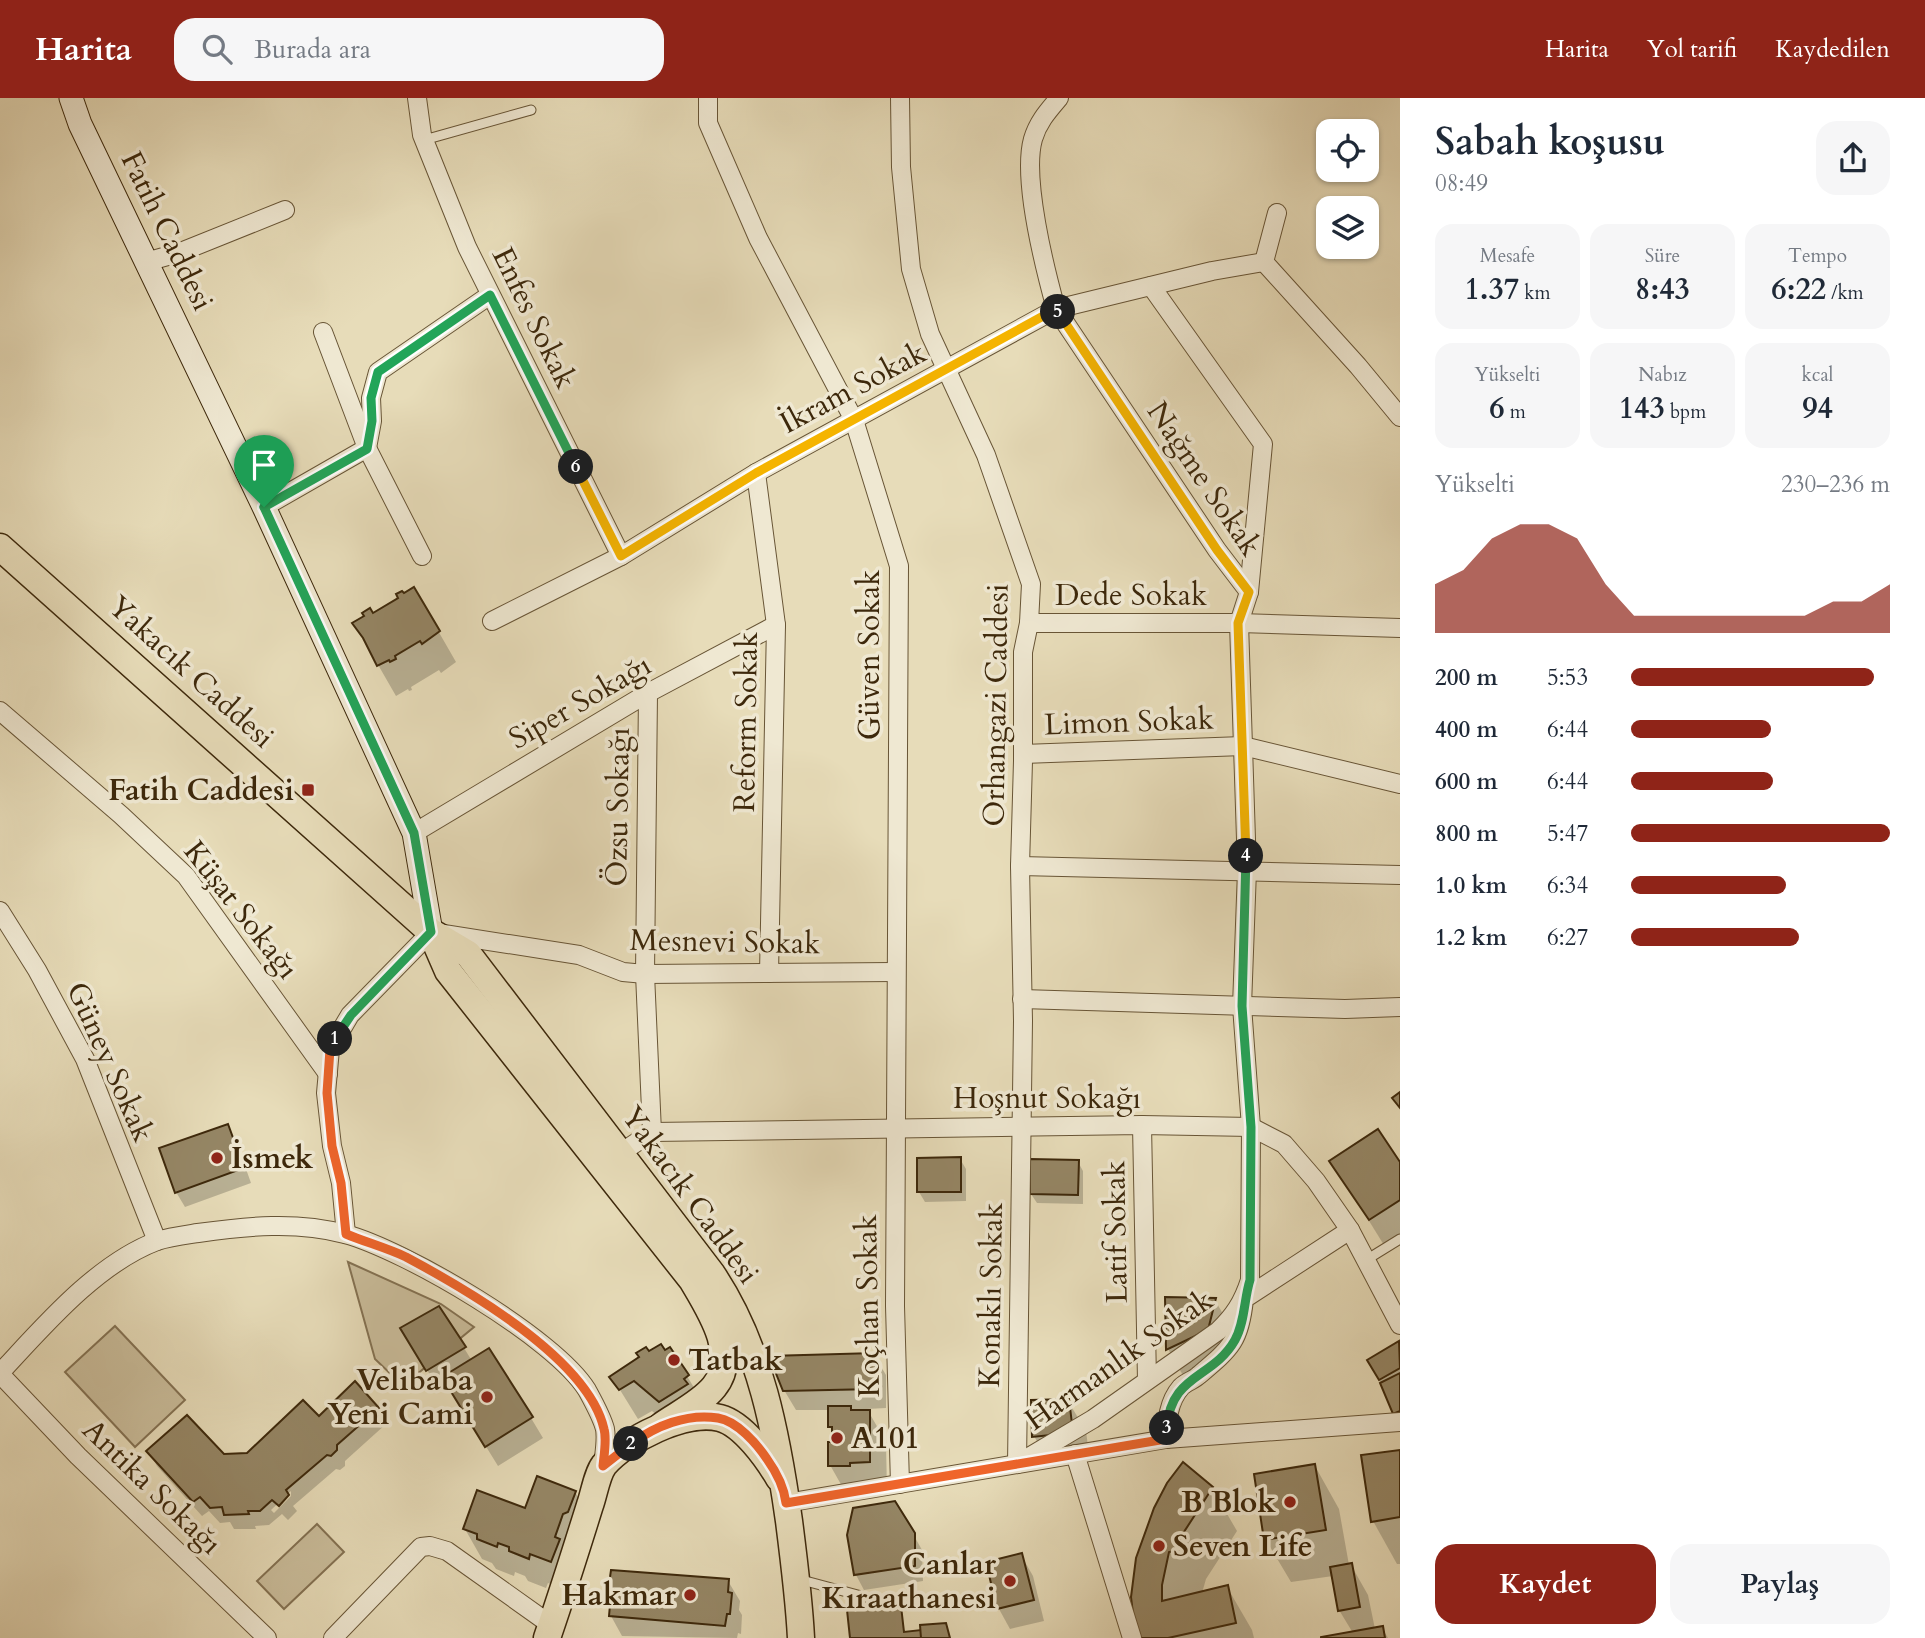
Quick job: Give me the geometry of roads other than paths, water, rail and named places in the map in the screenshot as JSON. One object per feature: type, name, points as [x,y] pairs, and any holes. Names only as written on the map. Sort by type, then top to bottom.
[{"type":"main road","name":"Yakacık Caddesi","points":[[0,547],[431,932],[468,954],[692,1280],[709,1310],[722,1342],[724,1362],[720,1378],[713,1388],[661,1426]]},
{"type":"main road","name":"Yakacık Caddesi","points":[[610,1159],[712,1274],[740,1325],[772,1417],[797,1586],[801,1638]]},
{"type":"main road","points":[[549,1631],[603,1466],[635,1441],[661,1426],[695,1418],[720,1418],[737,1428],[761,1451],[785,1496]]},
{"type":"street","name":"Fatih Caddesi","points":[[71,98],[80,124],[264,507],[414,833],[431,932]]},
{"type":"street","name":"Enfes Sokak","points":[[417,98],[424,140],[467,247],[621,556]]},
{"type":"street","name":"Güven Sokak","points":[[708,98],[708,123],[758,238],[854,421],[899,566],[894,1127]]},
{"type":"street","name":"Orhangazi Caddesi","points":[[900,98],[901,167],[911,269],[930,334],[986,455],[1031,584],[1029,622],[1023,652],[1021,1126]]},
{"type":"street","name":"Nağme Sokak","points":[[1059,98],[1042,117],[1033,141],[1031,181],[1043,264],[1056,309],[1217,550],[1249,592],[1238,623],[1247,870],[1242,1006],[1251,1127]]},
{"type":"street","points":[[146,262],[178,253],[285,210]]},
{"type":"street","points":[[1276,213],[1264,262],[1400,417]]},
{"type":"street","name":"İkram Sokak","points":[[492,621],[621,556],[756,473],[1056,309],[1212,271],[1264,262]]},
{"type":"street","points":[[1151,286],[1263,444],[1249,592]]},
{"type":"street","points":[[367,449],[372,421],[371,398],[378,372],[490,295]]},
{"type":"street","points":[[323,332],[367,449],[422,556]]},
{"type":"street","points":[[264,507],[367,449]]},
{"type":"street","name":"Reform Sokak","points":[[756,473],[776,625],[769,973]]},
{"type":"street","name":"Dede Sokak","points":[[1029,622],[1238,623],[1400,628]]},
{"type":"street","name":"Siper Sokağı","points":[[414,833],[648,693],[776,625]]},
{"type":"street","name":"Özsu Sokağı","points":[[648,693],[645,974],[652,1132]]},
{"type":"street","name":"Küşat Sokağı","points":[[0,711],[121,815],[186,876],[328,1074]]},
{"type":"street","name":"Limon Sokak","points":[[1023,754],[1243,746],[1400,784]]},
{"type":"street","points":[[1020,866],[1400,876]]},
{"type":"street","name":"Güney Sokak","points":[[0,911],[37,970],[85,1059],[158,1241]]},
{"type":"street","points":[[346,1234],[341,1183],[332,1146],[327,1093],[330,1049],[351,1015],[431,932]]},
{"type":"street","name":"Mesnevi Sokak","points":[[431,932],[579,955],[624,972],[645,974],[895,972]]},
{"type":"street","points":[[1022,999],[1345,1009],[1400,1007]]},
{"type":"street","name":"Latif Sokak","points":[[1142,1125],[1153,1376]]},
{"type":"street","name":"Konaklı Sokak","points":[[1017,1464],[1021,1126]]},
{"type":"street","name":"Hoşnut Sokağı","points":[[652,1132],[894,1127],[1251,1127],[1284,1144],[1316,1181],[1350,1230],[1400,1325]]},
{"type":"street","name":"Koçhan Sokak","points":[[894,1127],[895,1319],[900,1484]]},
{"type":"street","name":"Harmanlık Sokak","points":[[1017,1464],[1093,1419],[1218,1331],[1235,1315],[1250,1280],[1251,1127]]},
{"type":"street","points":[[610,1159],[652,1132]]},
{"type":"street","points":[[0,1373],[55,1315],[116,1262],[158,1241],[249,1226],[304,1227],[346,1234],[404,1256],[485,1304],[533,1338],[566,1366],[587,1390],[605,1429],[603,1466]]},
{"type":"street","points":[[1166,1439],[1167,1415],[1174,1398],[1182,1386],[1195,1379],[1224,1354],[1235,1339],[1241,1324],[1244,1299],[1350,1230]]},
{"type":"street","name":"Antika Sokağı","points":[[0,1373],[78,1456],[267,1638]]},
{"type":"street","points":[[1153,1376],[1195,1379]]},
{"type":"street","points":[[785,1496],[900,1484],[1166,1439],[1400,1422]]},
{"type":"street","points":[[1075,1454],[1132,1638]]},
{"type":"street","points":[[333,1638],[421,1547],[430,1546],[447,1551],[549,1631]]},
{"type":"street","name":"Yakacık Caddesi","points":[[797,1586],[807,1638]]},
{"type":"lane","points":[[424,140],[531,110]]},
{"type":"lane","points":[[1366,1261],[1400,1240]]},
{"type":"lane","points":[[797,1586],[884,1602]]},
{"type":"place","name":"Fatih Caddesi","points":[[308,790]]},
{"type":"place","name":"İsmek","points":[[217,1158]]},
{"type":"place","name":"Tatbak","points":[[674,1360]]},
{"type":"place","name":"Velibaba Yeni Cami","points":[[487,1397]]},
{"type":"place","name":"A101","points":[[837,1438]]},
{"type":"place","name":"B Blok","points":[[1290,1502]]},
{"type":"place","name":"Seven Life","points":[[1159,1546]]},
{"type":"place","name":"Canlar Kıraathanesi","points":[[1010,1581]]},
{"type":"place","name":"Hakmar","points":[[690,1595]]}]
